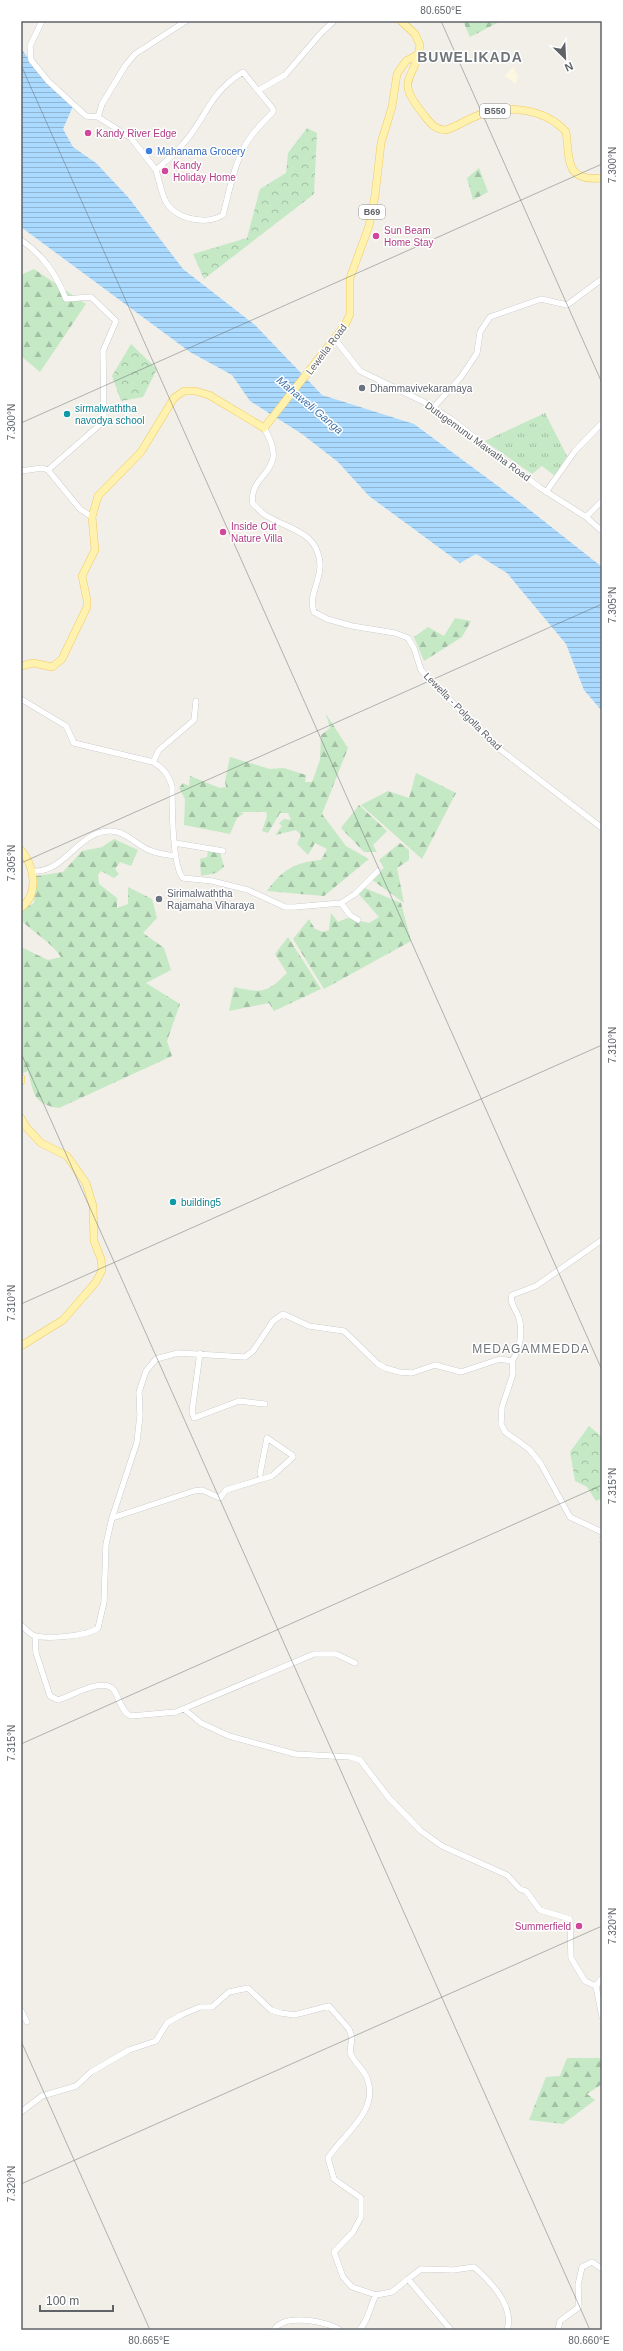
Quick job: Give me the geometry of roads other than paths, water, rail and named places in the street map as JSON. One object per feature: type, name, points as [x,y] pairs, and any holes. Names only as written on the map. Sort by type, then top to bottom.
[{"type":"main road","points":[[401,21],[419,40],[420,48],[417,55]]},
{"type":"main road","name":"B550","points":[[417,55],[408,83],[408,92],[413,102],[435,128],[441,130],[450,129],[491,111],[509,109],[530,112],[551,120],[566,132],[568,161],[572,170],[584,177],[602,178]]},
{"type":"main road","name":"Lewella Road","points":[[266,425],[335,339],[350,314],[350,278],[369,226],[375,196],[381,143],[392,107],[397,74],[406,61],[417,55]]},
{"type":"main road","points":[[21,666],[33,663],[52,667],[58,664],[87,607],[82,576],[95,550],[92,517],[98,496],[141,452],[174,398],[184,391],[195,391],[209,395],[266,425]]},
{"type":"main road","points":[[21,850],[31,871],[33,894],[29,902],[21,908]]},
{"type":"main road","points":[[21,1118],[26,1127],[41,1144],[67,1156],[86,1183],[93,1206],[94,1241],[101,1259],[102,1270],[96,1282],[63,1320],[21,1346]]},
{"type":"street","points":[[42,21],[30,46],[31,60],[48,81],[86,116],[98,117],[131,138],[156,170],[165,200],[177,212],[198,221],[214,220],[223,215],[239,159],[245,146],[251,136],[273,112],[273,109],[243,72],[229,81],[215,95],[183,144],[156,170]]},
{"type":"street","points":[[98,117],[102,104],[124,66],[135,54],[186,21]]},
{"type":"street","points":[[259,90],[285,75],[321,33],[334,21]]},
{"type":"street","points":[[21,240],[41,256],[58,278],[66,299],[91,297],[116,321],[103,351],[104,421],[48,470]]},
{"type":"street","points":[[433,408],[460,377],[477,353],[480,332],[490,317],[541,300],[567,305],[602,279]]},
{"type":"street","name":"Dutugemunu Mawatha Road","points":[[335,339],[360,370],[424,402],[461,427],[546,492],[586,517],[602,531]]},
{"type":"street","points":[[546,492],[575,450],[602,423]]},
{"type":"street","name":"Lewella - Polgolla Road","points":[[266,425],[273,444],[274,460],[268,473],[254,489],[253,504],[265,516],[304,534],[313,542],[320,564],[313,594],[314,612],[327,619],[352,626],[403,634],[408,638],[414,648],[421,670],[493,744],[602,828]]},
{"type":"street","points":[[21,472],[42,468],[48,470],[80,509],[92,517]]},
{"type":"street","points":[[586,517],[602,501]]},
{"type":"street","points":[[21,699],[66,726],[74,743],[153,762],[160,766],[168,775],[172,786],[178,873],[183,878],[212,881],[248,890],[285,907],[341,903],[355,894],[378,871]]},
{"type":"street","points":[[153,762],[159,750],[194,720],[196,701]]},
{"type":"street","points":[[31,871],[42,872],[58,865],[78,846],[98,834],[111,831],[121,834],[148,850],[176,856]]},
{"type":"street","points":[[175,843],[223,851]]},
{"type":"street","points":[[341,903],[350,914],[358,920]]},
{"type":"street","points":[[602,1240],[536,1286],[512,1295],[511,1302],[520,1320],[521,1334],[516,1354],[512,1360],[513,1374],[502,1407],[501,1424],[505,1432],[529,1450],[540,1464],[570,1517],[602,1532]]},
{"type":"street","points":[[21,1625],[35,1636],[59,1637],[91,1633],[98,1628],[104,1602],[105,1559],[112,1518],[137,1442],[140,1415],[139,1392],[146,1371],[156,1359],[164,1356],[188,1352],[240,1358],[249,1355],[273,1321],[283,1314],[309,1326],[344,1331],[378,1364],[385,1368],[399,1372],[412,1373],[435,1365],[461,1372],[500,1359],[512,1360]]},
{"type":"street","points":[[200,1353],[192,1412],[194,1418],[239,1400],[265,1404]]},
{"type":"street","points":[[112,1518],[194,1491],[202,1490],[220,1498],[226,1490],[272,1476],[293,1457],[267,1438],[260,1474]]},
{"type":"street","points":[[35,1636],[36,1653],[47,1691],[53,1699],[65,1698],[84,1689],[102,1686],[112,1688],[126,1713],[131,1716],[160,1715],[184,1709],[226,1689],[260,1678],[314,1654],[336,1654],[355,1663]]},
{"type":"street","points":[[184,1709],[201,1723],[229,1736],[295,1754],[350,1757],[360,1760],[389,1798],[421,1831],[442,1846],[507,1875],[520,1889],[526,1890],[540,1910],[570,1919],[571,1958],[585,1981],[596,1986]]},
{"type":"street","points":[[602,1978],[596,1986],[602,2017]]},
{"type":"street","points":[[21,2112],[42,2096],[76,2086],[92,2072],[129,2050],[156,2041],[167,2023],[197,2008],[212,2007],[229,1992],[248,1988],[271,2010],[294,2015],[329,2006],[349,2029],[352,2037],[350,2052],[367,2078],[369,2098],[363,2114],[328,2158],[334,2179],[361,2198],[361,2217],[352,2232],[334,2252],[343,2277],[352,2287],[376,2296],[392,2292],[420,2269],[453,2270],[474,2267],[498,2292],[509,2317],[507,2330]]},
{"type":"street","points":[[21,2010],[27,2022]]},
{"type":"street","points":[[558,2330],[560,2321],[579,2307],[578,2285],[582,2266],[592,2262],[602,2270]]},
{"type":"street","points":[[408,2279],[451,2330]]},
{"type":"street","points":[[359,2330],[367,2322],[370,2307],[376,2296]]},
{"type":"street","points":[[274,2330],[279,2325],[302,2319],[334,2326],[340,2330]]},
{"type":"water","name":"Mahaweli Ganga","points":[[21,48],[30,61],[73,106],[63,129],[73,147],[96,163],[128,197],[183,269],[255,325],[322,395],[414,424],[521,503],[602,567],[602,711],[584,690],[566,644],[507,573],[476,554],[460,563],[369,496],[338,462],[302,434],[250,401],[232,375],[190,352],[21,227]]},
{"type":"place","name":"Kandy River Edge","points":[[88,133]]},
{"type":"place","name":"Mahanama Grocery","points":[[149,151]]},
{"type":"place","name":"Kandy Holiday Home","points":[[165,171]]},
{"type":"place","name":"Sun Beam Home Stay","points":[[376,236]]},
{"type":"place","name":"Dhammavivekaramaya","points":[[362,388]]},
{"type":"place","name":"sirmalwaththa navodya school","points":[[67,414]]},
{"type":"place","name":"Inside Out Nature Villa","points":[[223,532]]},
{"type":"place","name":"Sirimalwaththa Rajamaha Viharaya","points":[[159,899]]},
{"type":"place","name":"building5","points":[[173,1202]]},
{"type":"place","name":"Summerfield","points":[[579,1926]]},
{"type":"district","name":"BUWELIKADA","points":[[470,57]]},
{"type":"district","name":"MEDAGAMMEDDA","points":[[531,1349]]}]
